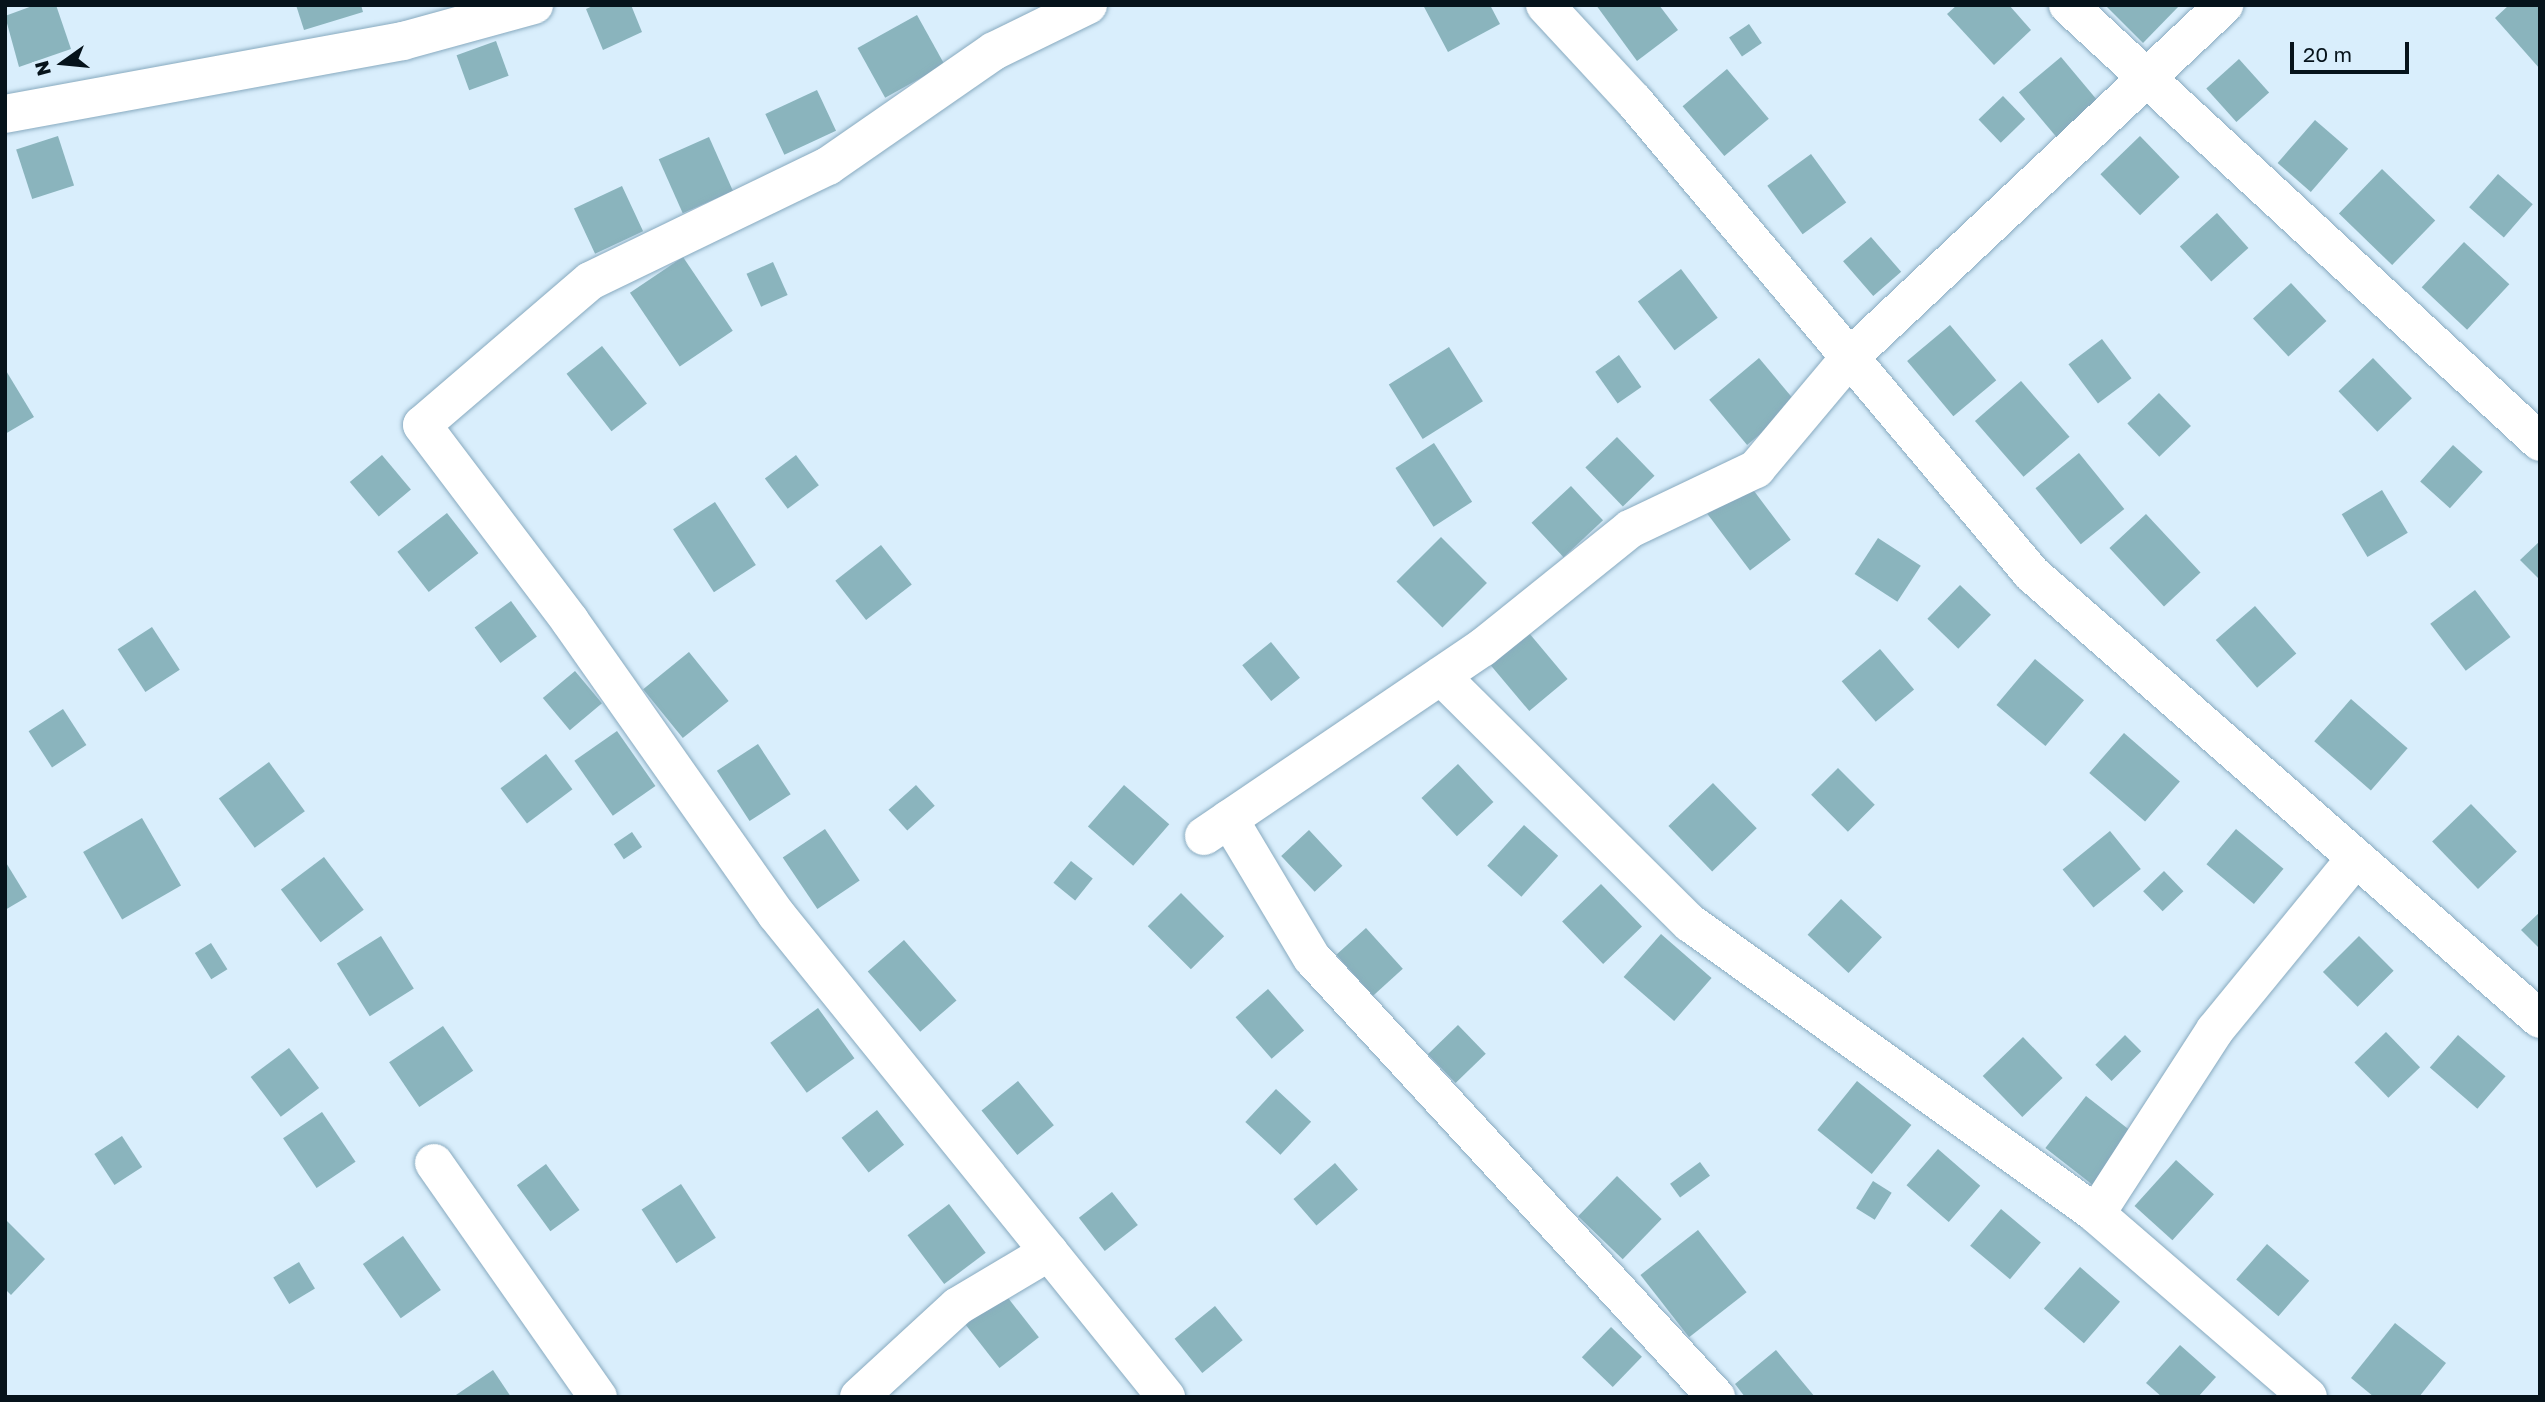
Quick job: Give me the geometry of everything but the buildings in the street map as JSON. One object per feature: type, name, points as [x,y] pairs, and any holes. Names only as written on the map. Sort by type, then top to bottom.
[{"type":"street","points":[[5,114],[391,44],[534,5]]},
{"type":"street","points":[[1088,5],[994,51],[828,166],[590,281],[422,425],[570,621],[776,914],[1166,1397]]},
{"type":"street","points":[[1545,5],[1850,357],[2032,573],[2540,1019]]},
{"type":"street","points":[[2068,5],[2152,79],[2540,442]]},
{"type":"street","points":[[1716,1397],[1312,958],[1217,827],[1441,676],[1630,529],[1756,469],[1850,357],[2152,79],[2224,5]]},
{"type":"street","points":[[1441,676],[1690,923],[2096,1214],[2308,1397]]},
{"type":"street","points":[[2096,1214],[2215,1030],[2356,858]]},
{"type":"street","points":[[434,1163],[598,1397]]},
{"type":"street","points":[[859,1397],[958,1306],[1049,1252]]}]
